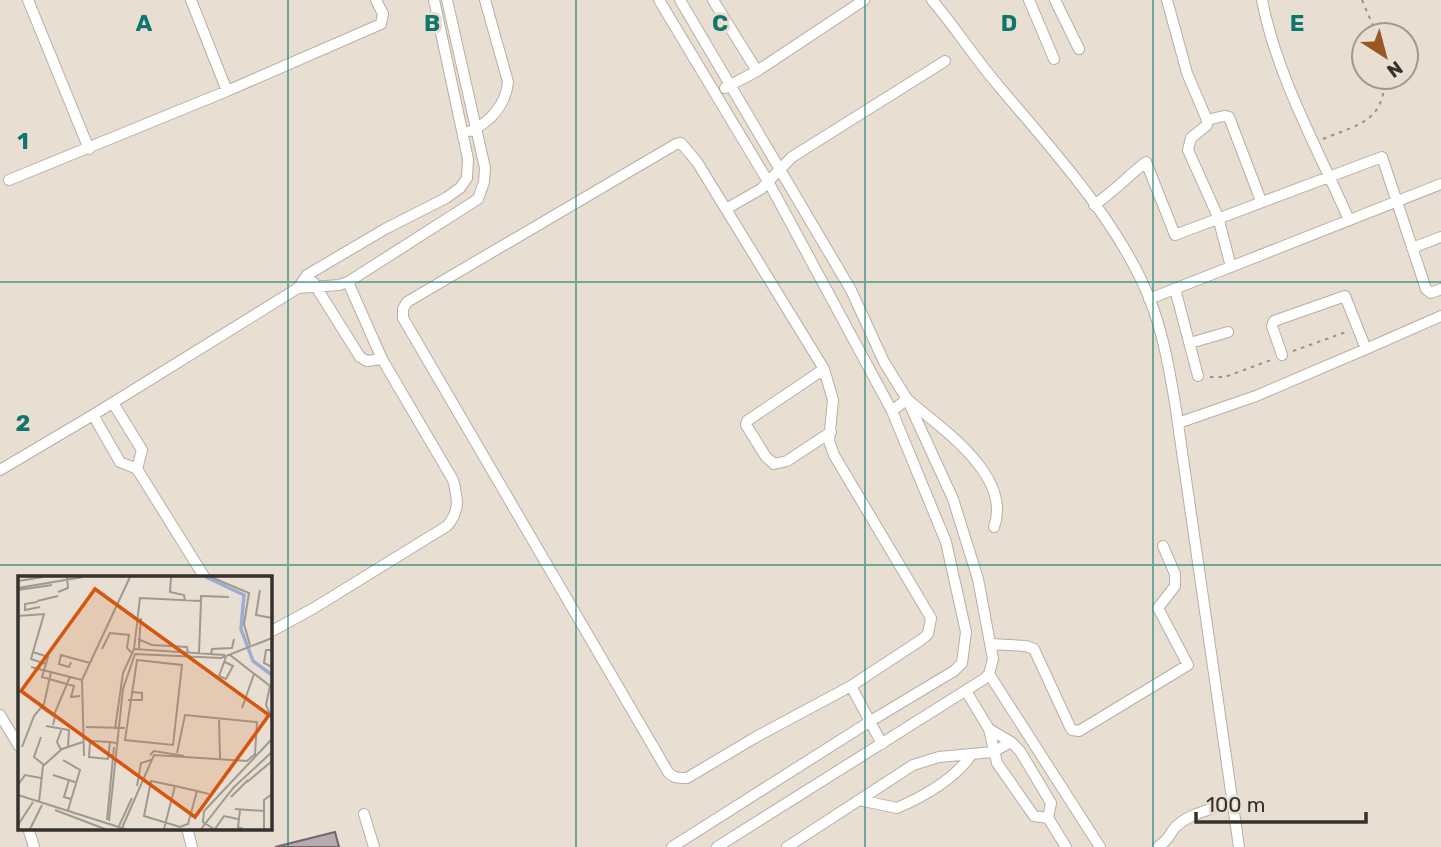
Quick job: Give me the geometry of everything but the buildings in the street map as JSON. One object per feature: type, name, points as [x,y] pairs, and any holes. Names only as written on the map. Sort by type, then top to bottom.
[{"type":"street","points":[[28,0],[89,149]]},
{"type":"street","points":[[191,0],[227,91]]},
{"type":"street","points":[[9,180],[89,149],[381,24],[383,13],[376,0]]},
{"type":"street","points":[[0,470],[298,288],[307,275],[385,229],[446,198],[464,185],[469,166],[434,0]]},
{"type":"street","points":[[298,288],[348,282],[478,199],[484,182],[485,168],[447,0]]},
{"type":"street","points":[[462,134],[475,129],[502,107],[507,96],[508,82],[485,0]]},
{"type":"street","points":[[659,0],[769,183],[892,411],[946,542],[966,632],[962,663],[954,671],[672,847]]},
{"type":"street","points":[[680,0],[851,290],[884,362],[907,399],[953,499],[978,579],[993,659],[989,674],[967,691],[717,847]]},
{"type":"street","points":[[713,0],[757,71]]},
{"type":"street","points":[[717,93],[757,71],[864,0]]},
{"type":"street","points":[[932,0],[973,56],[1023,114],[1112,228],[1149,299],[1166,354],[1178,423],[1239,847]]},
{"type":"street","points":[[1029,0],[1054,59]]},
{"type":"street","points":[[1055,0],[1079,49]]},
{"type":"street","points":[[1167,0],[1187,73],[1208,120],[1207,125],[1191,138],[1188,150],[1218,217],[1231,267]]},
{"type":"street","points":[[1262,0],[1287,79],[1349,220]]},
{"type":"street","points":[[726,209],[769,183],[792,157],[945,61]]},
{"type":"street","points":[[1208,120],[1229,117],[1261,201]]},
{"type":"street","points":[[678,143],[685,146],[697,162],[824,369],[833,400],[830,441],[834,455],[931,618],[928,634],[851,686],[687,778],[672,776],[403,318],[403,309],[407,302],[678,143]]},
{"type":"street","points":[[1094,205],[1146,162],[1173,233],[1177,234],[1382,157],[1428,292],[1441,289]]},
{"type":"street","points":[[1149,299],[1441,184]]},
{"type":"street","points":[[385,229],[400,247]]},
{"type":"street","points":[[1412,248],[1441,237]]},
{"type":"street","points":[[307,275],[360,357],[367,361],[383,359]]},
{"type":"street","points":[[271,631],[447,526],[458,509],[453,480],[383,359],[348,282]]},
{"type":"street","points":[[1175,289],[1198,376]]},
{"type":"street","points":[[1282,355],[1272,323],[1345,296],[1366,349]]},
{"type":"street","points":[[1178,423],[1256,396],[1441,316]]},
{"type":"street","points":[[1191,343],[1228,332]]},
{"type":"street","points":[[824,369],[747,421],[746,425],[765,457],[774,464],[787,461],[831,432]]},
{"type":"street","points":[[892,411],[907,399]]},
{"type":"street","points":[[907,399],[971,453],[994,496],[997,519],[994,527]]},
{"type":"street","points":[[113,402],[142,450],[137,469]]},
{"type":"street","points":[[93,415],[120,463],[137,469],[204,576]]},
{"type":"street","points":[[991,644],[1034,649],[1070,727],[1079,731],[1188,665],[1158,608],[1175,586],[1175,574],[1163,546]]},
{"type":"street","points":[[989,674],[1100,847]]},
{"type":"street","points":[[851,686],[882,744]]},
{"type":"street","points":[[967,691],[989,729],[997,763],[1034,816],[1048,818]]},
{"type":"street","points":[[0,715],[18,744]]},
{"type":"street","points":[[989,729],[1011,742],[1020,751],[1051,803],[1048,818],[1066,847]]},
{"type":"street","points":[[787,847],[913,765],[939,757],[993,752],[1011,742]]},
{"type":"street","points":[[859,800],[897,808],[950,779],[972,754]]},
{"type":"street","points":[[1158,847],[1169,839],[1173,830],[1190,817],[1231,802]]},
{"type":"street","points":[[364,814],[374,847]]},
{"type":"street","points":[[188,830],[192,847]]},
{"type":"street","points":[[29,831],[34,847]]},
{"type":"path","points":[[1362,0],[1371,21]]},
{"type":"path","points":[[1315,143],[1375,115],[1383,91]]},
{"type":"path","points":[[1198,376],[1225,377],[1357,328]]}]
